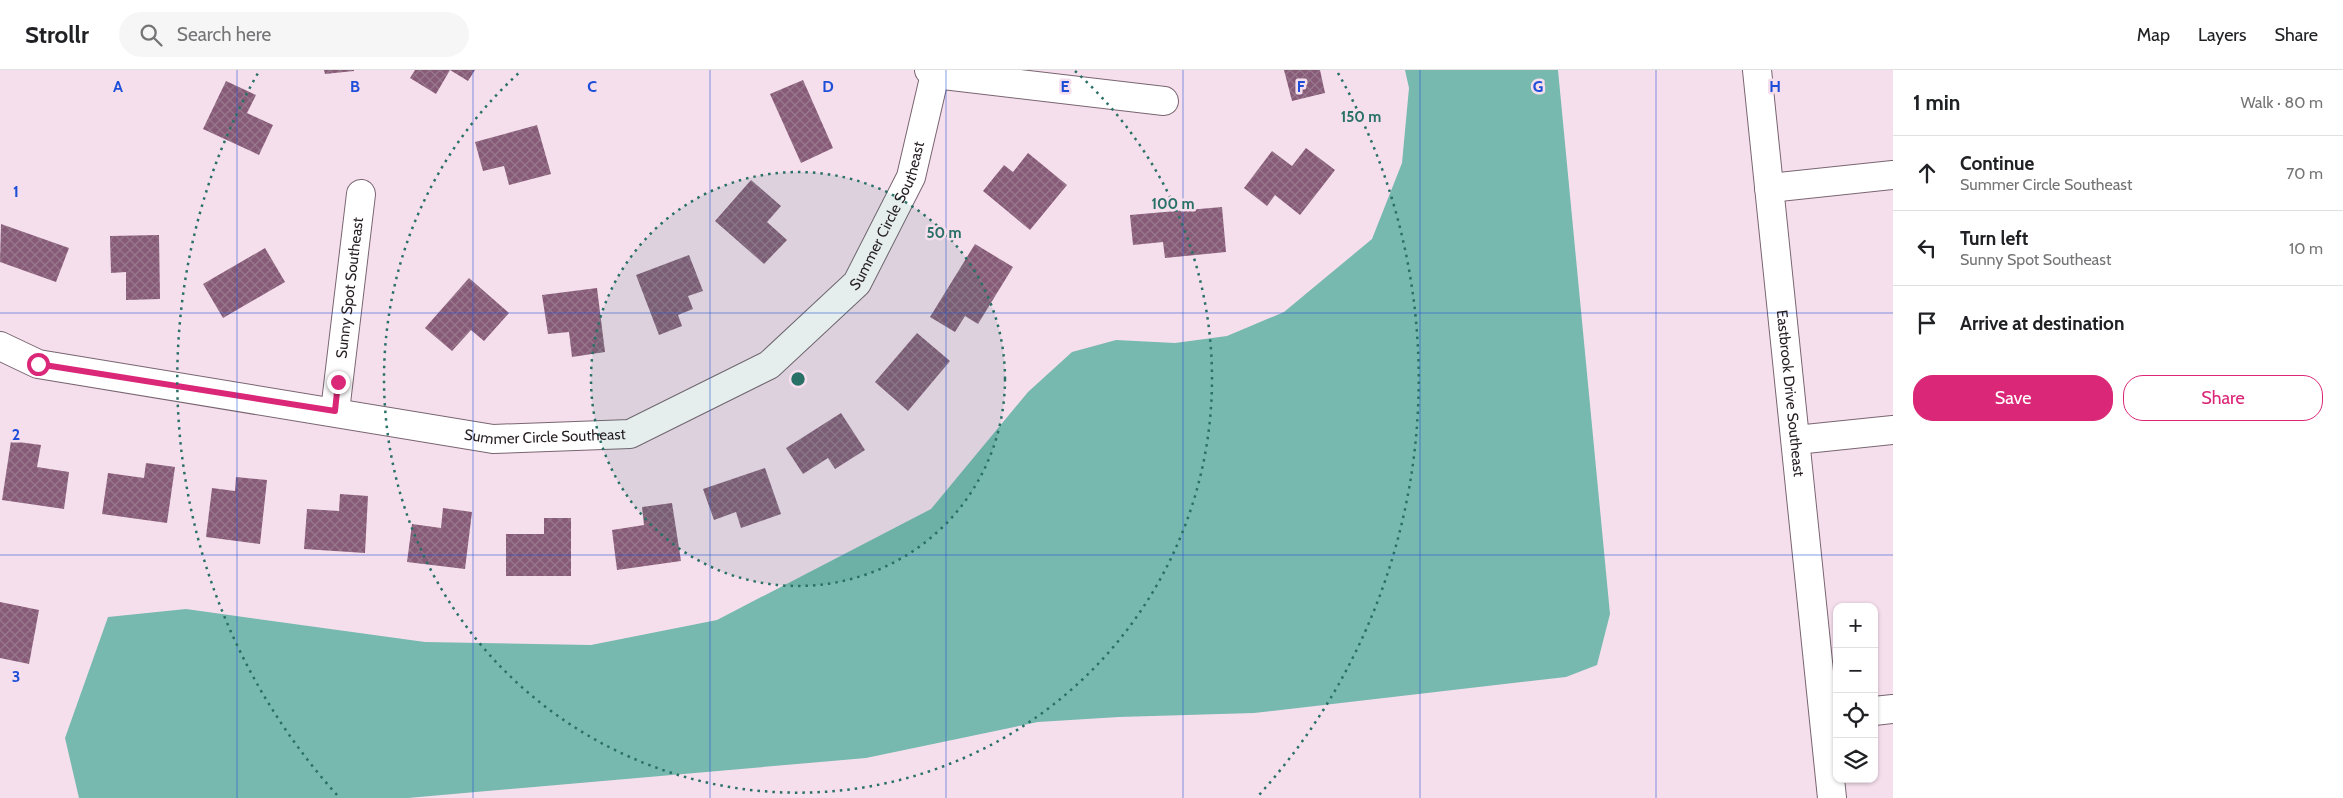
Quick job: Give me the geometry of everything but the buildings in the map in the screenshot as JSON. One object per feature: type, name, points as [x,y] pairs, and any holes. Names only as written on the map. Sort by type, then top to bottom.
[{"type":"street","name":"Eastbrook Drive Southeast","points":[[1758,70],[1796,440],[1830,716],[1832,798]]},
{"type":"street","points":[[932,72],[1164,101]]},
{"type":"street","name":"Summer Circle Southeast","points":[[0,346],[38,364],[493,438],[630,434],[770,365],[858,283],[911,177],[932,72]]},
{"type":"street","points":[[1770,188],[1893,175]]},
{"type":"street","name":"Sunny Spot Southeast","points":[[335,411],[361,194]]},
{"type":"street","points":[[1796,440],[1893,430]]},
{"type":"street","points":[[1878,711],[1893,709]]},
{"type":"shaded area","points":[[1405,70],[1558,70],[1610,614],[1597,665],[1566,677],[1254,713],[1119,717],[1038,722],[866,758],[408,798],[79,798],[65,738],[108,617],[186,609],[425,642],[591,645],[717,620],[931,509],[1028,392],[1072,352],[1116,340],[1175,343],[1227,336],[1284,312],[1372,239],[1402,163],[1409,88]]},
{"type":"route","points":[[38,364],[335,411],[338,382]]}]
